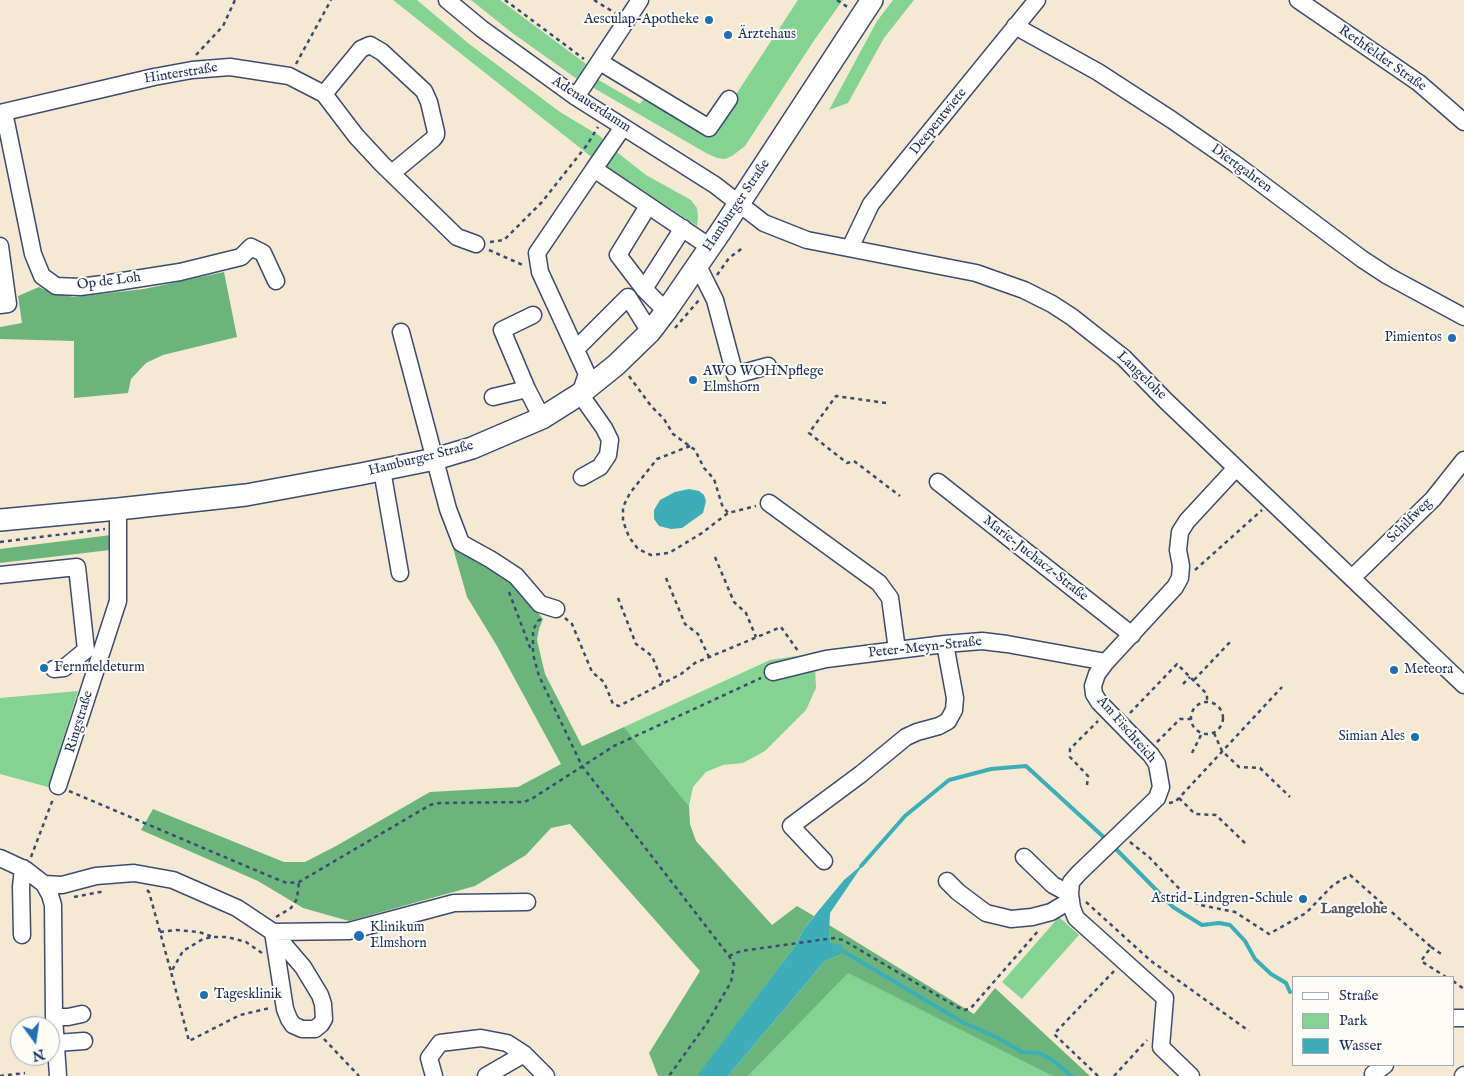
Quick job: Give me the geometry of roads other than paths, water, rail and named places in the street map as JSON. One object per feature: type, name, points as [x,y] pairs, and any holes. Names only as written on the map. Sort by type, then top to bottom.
[{"type":"main road","name":"Hamburger Straße","points":[[0,520],[118,510],[246,495],[382,470],[435,459],[472,448],[542,418],[580,394],[616,365],[650,332],[698,266],[872,0]]},
{"type":"street","name":"Adenauerdamm","points":[[447,0],[482,29],[576,97],[715,184],[739,202]]},
{"type":"street","points":[[576,97],[640,0]]},
{"type":"street","name":"Deepentwiete","points":[[850,248],[871,204],[1037,0]]},
{"type":"street","name":"Rethfelder Straße","points":[[1298,0],[1419,83],[1464,122]]},
{"type":"street","name":"Diertgahren","points":[[1015,26],[1107,77],[1234,164],[1362,259],[1388,276],[1464,317]]},
{"type":"street","points":[[324,94],[361,49],[370,45],[382,52],[424,91],[429,102],[436,135],[392,174]]},
{"type":"street","points":[[598,64],[709,128],[729,99]]},
{"type":"street","name":"Hinterstraße","points":[[2,112],[154,76],[192,70],[230,67],[289,76],[324,94],[356,136],[392,174],[457,236],[476,244]]},
{"type":"street","name":"Op de Loh","points":[[2,112],[32,254],[42,276],[56,286],[80,287],[180,272],[241,257],[251,247],[263,253],[276,281]]},
{"type":"street","points":[[582,477],[600,466],[608,455],[610,440],[604,428],[580,394],[587,374],[540,272],[536,253],[623,127]]},
{"type":"street","points":[[594,169],[710,248]]},
{"type":"street","name":"Langelohe","points":[[739,202],[764,223],[807,240],[976,273],[1024,290],[1052,304],[1098,336],[1124,358],[1236,468],[1464,685]]},
{"type":"street","points":[[648,206],[618,255],[644,289],[666,311]]},
{"type":"street","points":[[644,289],[683,228]]},
{"type":"street","points":[[0,246],[8,304],[0,305]]},
{"type":"street","points":[[698,266],[715,300],[735,375],[768,366]]},
{"type":"street","points":[[576,349],[628,297],[650,332]]},
{"type":"street","points":[[533,315],[502,330],[527,389],[542,418]]},
{"type":"street","points":[[401,332],[448,509],[462,543],[516,576],[540,604],[556,609]]},
{"type":"street","points":[[492,397],[527,389]]},
{"type":"street","name":"Schilfweg","points":[[1352,578],[1433,499],[1464,460]]},
{"type":"street","name":"Am Fischteich","points":[[1071,897],[1072,882],[1079,873],[1156,799],[1161,787],[1157,764],[1148,752],[1099,702],[1094,694],[1093,686],[1097,674],[1176,587],[1182,566],[1178,550],[1180,532],[1187,521],[1236,468]]},
{"type":"street","points":[[382,470],[400,573]]},
{"type":"street","name":"Marie-Juchacz-Straße","points":[[938,482],[1132,635]]},
{"type":"street","points":[[769,503],[879,583],[890,598],[897,650]]},
{"type":"street","name":"Ringstraße","points":[[58,786],[118,601],[118,510]]},
{"type":"street","points":[[0,575],[77,567],[86,650],[64,668],[54,669]]},
{"type":"street","name":"Peter-Meyn-Straße","points":[[773,672],[826,659],[982,641],[1106,662]]},
{"type":"street","points":[[824,862],[791,826],[861,774],[906,736],[939,726],[948,721],[954,710],[955,698],[945,644]]},
{"type":"street","points":[[1024,857],[1053,884],[1071,897],[1076,918],[1165,998],[1161,1047],[1191,1076]]},
{"type":"street","points":[[0,858],[24,869],[44,884],[50,895],[53,905],[54,1016]]},
{"type":"street","points":[[22,935],[21,887],[24,869]]},
{"type":"street","points":[[44,884],[62,884],[96,876],[134,873],[174,880],[237,908],[270,930],[303,967],[320,995],[324,1012],[324,1019],[315,1029],[302,1029],[293,1025],[289,1019],[284,1005],[280,972],[270,930]]},
{"type":"street","points":[[947,881],[971,903],[986,913],[1003,918],[1032,917],[1051,912],[1071,897]]},
{"type":"street","points":[[270,930],[350,931],[454,904],[527,902]]},
{"type":"street","points":[[60,1017],[82,1014]]},
{"type":"street","points":[[434,1076],[429,1058],[440,1043],[481,1038],[507,1042],[524,1054],[546,1076]]},
{"type":"street","points":[[60,1044],[84,1041]]},
{"type":"street","points":[[486,1076],[524,1054]]},
{"type":"water","points":[[689,489],[699,491],[704,495],[706,501],[703,513],[682,528],[671,529],[659,526],[654,519],[654,510],[660,500],[675,492]]},
{"type":"water","points":[[864,863],[830,913],[829,934],[831,943],[842,945],[840,955],[825,961],[728,1076],[697,1076],[795,946],[804,929],[844,880]]},
{"type":"waterway","points":[[861,866],[905,816],[949,780],[991,769],[1026,766],[1108,841]]},
{"type":"waterway","points":[[1113,846],[1173,907],[1202,925],[1219,923],[1230,925],[1245,941],[1255,959],[1271,974],[1286,983],[1290,992]]},
{"type":"waterway","points":[[837,950],[841,950],[964,1023],[996,1037],[1022,1052],[1039,1053],[1052,1060],[1072,1076]]},
{"type":"place","name":"Aesculap-Apotheke","points":[[709,20]]},
{"type":"place","name":"Ärztehaus","points":[[728,35]]},
{"type":"place","name":"Pimientos","points":[[1452,338]]},
{"type":"place","name":"AWO WOHNpflege Elmshorn","points":[[693,380]]},
{"type":"place","name":"Fernmeldeturm","points":[[44,668]]},
{"type":"place","name":"Meteora","points":[[1394,670]]},
{"type":"place","name":"Simian Ales","points":[[1415,737]]},
{"type":"place","name":"Astrid-Lindgren-Schule","points":[[1303,899]]},
{"type":"place","name":"Klinikum Elmshorn","points":[[359,936]]},
{"type":"place","name":"Tagesklinik","points":[[204,995]]},
{"type":"district","name":"Langelohe","points":[[1354,910]]}]
